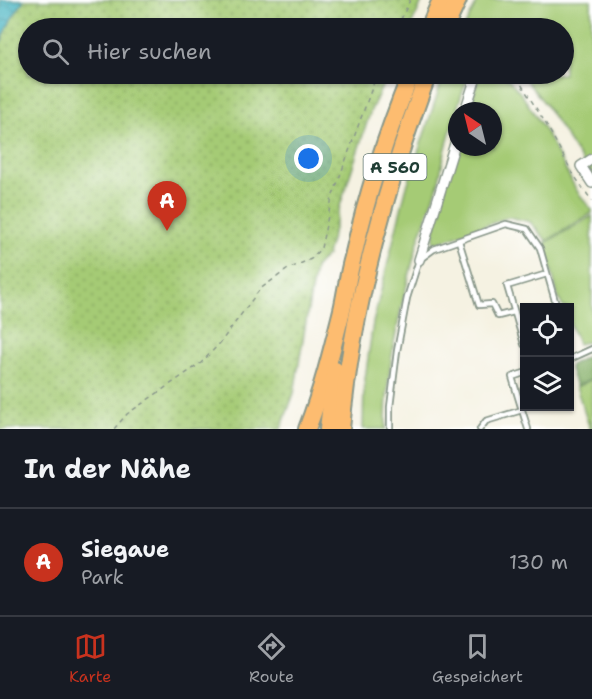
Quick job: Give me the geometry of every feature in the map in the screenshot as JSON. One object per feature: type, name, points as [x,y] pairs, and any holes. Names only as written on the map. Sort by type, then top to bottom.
[{"type":"highway","points":[[433,18],[441,0]]},
{"type":"highway","points":[[450,18],[458,0]]},
{"type":"highway","points":[[307,429],[342,309],[364,208],[407,84]]},
{"type":"highway","name":"A 560","points":[[374,242],[395,166],[424,84]]},
{"type":"highway","points":[[341,429],[356,325],[374,242]]},
{"type":"highway","points":[[352,429],[355,387],[374,242]]},
{"type":"highway","points":[[328,429],[342,309]]},
{"type":"street","points":[[468,102],[474,84]]},
{"type":"street","points":[[418,260],[451,156]]},
{"type":"street","points":[[592,159],[581,166],[592,183]]},
{"type":"lane","points":[[390,429],[390,407],[397,351],[407,298],[418,260],[434,249],[506,224],[527,229],[540,248],[556,303]]},
{"type":"lane","points":[[459,241],[479,305],[492,304],[498,316],[514,312]]},
{"type":"lane","points":[[520,329],[507,286],[547,274]]},
{"type":"lane","points":[[573,357],[592,348]]},
{"type":"lane","points":[[520,375],[512,377],[520,403]]},
{"type":"lane","points":[[480,429],[486,421],[520,411]]},
{"type":"lane","points":[[522,411],[528,429]]},
{"type":"path","points":[[402,18],[410,0]]},
{"type":"path","points":[[114,429],[127,414],[201,363],[220,343],[260,289],[288,269],[311,259],[321,248],[332,198],[373,84]]},
{"type":"path","points":[[521,84],[546,123],[573,174],[592,201]]},
{"type":"green space","points":[[0,0],[423,0],[415,18],[18,18],[18,84],[383,84],[371,110],[327,255],[315,268],[294,393],[281,429],[0,429]]},
{"type":"green space","points":[[478,0],[591,0],[592,177],[545,104],[529,84],[574,84],[574,18],[469,18]]},
{"type":"green space","points":[[441,84],[466,84],[460,102],[448,102],[448,142],[437,188],[418,241],[395,338],[388,383],[386,429],[363,429],[364,386],[373,323],[406,189]]},
{"type":"green space","points":[[477,84],[512,84],[543,127],[577,191],[592,210],[592,213],[547,241],[530,222],[509,217],[434,244],[438,212],[454,156],[502,156],[502,102],[472,102]]},
{"type":"green space","points":[[592,216],[592,341],[578,344],[574,334],[574,303],[561,303],[558,297],[545,243]]},
{"type":"green space","points":[[592,354],[592,379],[576,387],[574,381],[574,363]]},
{"type":"green space","points":[[592,379],[592,429],[590,429],[576,387]]},
{"type":"water","points":[[0,0],[24,0],[12,18],[0,44]]},
{"type":"place","name":"Siegaue","points":[[167,231]]}]
